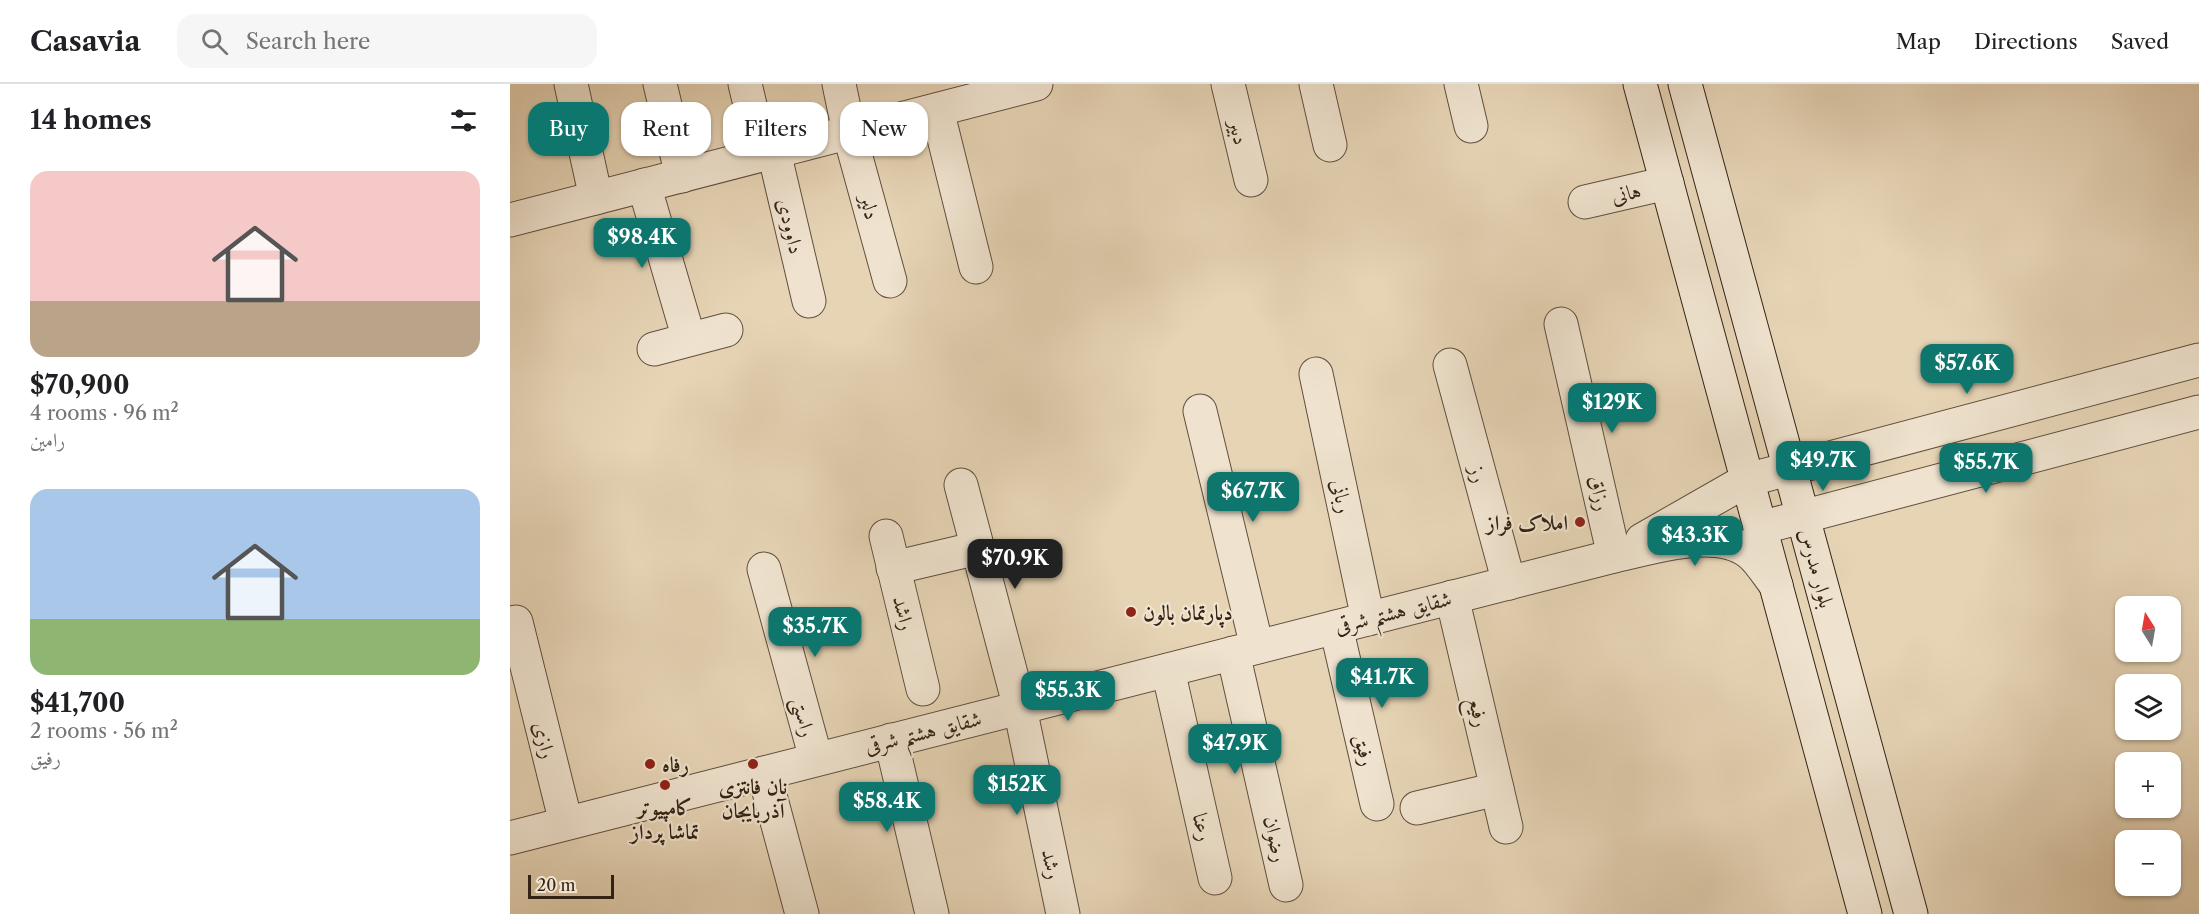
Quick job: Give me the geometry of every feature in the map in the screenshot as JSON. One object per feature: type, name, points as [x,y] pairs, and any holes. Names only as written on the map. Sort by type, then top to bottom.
[{"type":"street","points":[[571,84],[596,198]]},
{"type":"street","points":[[660,84],[682,176]]},
{"type":"street","name":"داوودی","points":[[745,84],[751,102]]},
{"type":"street","name":"دلیر","points":[[839,84],[843,102]]},
{"type":"street","points":[[928,112],[973,92],[1036,84]]},
{"type":"street","name":"دبیر","points":[[1228,84],[1251,180]]},
{"type":"street","points":[[1316,84],[1330,145]]},
{"type":"street","points":[[1461,84],[1471,126]]},
{"type":"street","name":"بلوار مدرس","points":[[1640,84],[1865,914]]},
{"type":"street","name":"بلوار مدرس","points":[[1685,84],[1911,914]]},
{"type":"street","points":[[937,110],[976,267]]},
{"type":"street","points":[[510,220],[757,156]]},
{"type":"street","name":"داوودی","points":[[769,156],[808,301]]},
{"type":"street","name":"دلیر","points":[[856,156],[890,281]]},
{"type":"street","name":"هانی","points":[[1585,202],[1667,183]]},
{"type":"street","points":[[644,185],[689,339]]},
{"type":"street","name":"رزاق","points":[[1561,324],[1614,556]]},
{"type":"street","points":[[654,349],[726,330]]},
{"type":"street","name":"شقایق هشتم شرقی","points":[[1614,556],[1747,480],[2199,360]]},
{"type":"street","name":"رز","points":[[1450,365],[1509,583]]},
{"type":"street","name":"ربانی","points":[[1316,374],[1368,619]]},
{"type":"street","name":"رضوان","points":[[1200,411],[1286,885]]},
{"type":"street","points":[[1760,528],[2199,412]]},
{"type":"street","name":"رشد","points":[[961,485],[1020,708],[1063,914]]},
{"type":"street","name":"راشد","points":[[886,536],[923,689]]},
{"type":"street","name":"شقایق هشتم شرقی","points":[[510,838],[1452,597],[1679,542],[1710,540],[1732,543],[1750,553],[1776,585]]},
{"type":"street","points":[[893,568],[978,548]]},
{"type":"street","name":"راستی","points":[[765,570],[816,759]]},
{"type":"street","name":"رفیع","points":[[1452,597],[1506,827]]},
{"type":"street","name":"رازی","points":[[516,622],[566,824]]},
{"type":"street","name":"رفیق","points":[[1336,627],[1377,804]]},
{"type":"street","name":"رعنا","points":[[1168,670],[1215,878]]},
{"type":"street","points":[[891,740],[932,914]]},
{"type":"street","points":[[764,773],[802,914]]},
{"type":"street","points":[[1417,808],[1497,789]]},
{"type":"place","name":"املاک فراز","points":[[1580,522]]},
{"type":"place","name":"دپارتمان بالون","points":[[1131,612]]},
{"type":"place","name":"رفاه","points":[[650,764]]},
{"type":"place","name":"نان فانتزی آذربایجان","points":[[753,764]]},
{"type":"place","name":"کامپیوتر تماشا پرداز","points":[[665,785]]}]
